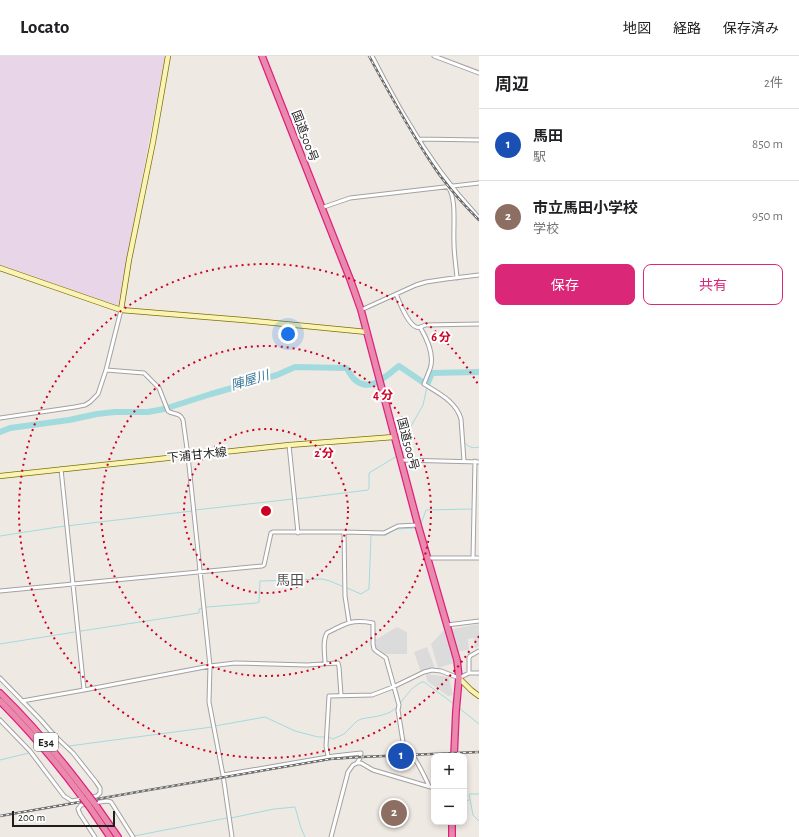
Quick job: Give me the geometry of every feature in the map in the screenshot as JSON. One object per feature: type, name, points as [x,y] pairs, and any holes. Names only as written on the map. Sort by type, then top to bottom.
[{"type":"highway","name":"国道500号","points":[[262,56],[361,310],[427,558],[457,660],[459,678],[454,753]]},
{"type":"highway","name":"E34","points":[[0,693],[44,739],[64,764],[85,796]]},
{"type":"highway","name":"E34","points":[[0,701],[60,767],[118,837]]},
{"type":"highway","name":"E34","points":[[92,805],[110,837]]},
{"type":"highway","points":[[452,825],[452,837]]},
{"type":"street","points":[[0,418],[85,405],[93,400],[98,394],[106,370],[121,310],[129,260],[168,56]]},
{"type":"street","points":[[372,56],[406,120],[418,139],[450,186],[479,218]]},
{"type":"street","points":[[434,56],[479,73]]},
{"type":"street","points":[[418,139],[479,140]]},
{"type":"street","points":[[321,208],[350,198],[479,183]]},
{"type":"street","points":[[450,186],[453,200],[454,244],[457,278]]},
{"type":"street","points":[[0,268],[121,310],[367,332]]},
{"type":"street","points":[[361,310],[416,285],[426,282],[446,278],[479,275]]},
{"type":"street","points":[[396,294],[410,322],[416,327],[425,325],[479,324]]},
{"type":"street","points":[[420,327],[426,338],[432,360],[424,384],[456,406],[460,412],[462,419],[464,461]]},
{"type":"street","points":[[106,370],[144,373],[159,388],[168,411],[178,414],[182,418],[188,456],[210,666],[209,702],[232,837]]},
{"type":"street","name":"下浦甘木線","points":[[0,476],[289,444],[394,437]]},
{"type":"street","points":[[289,444],[298,533]]},
{"type":"street","points":[[401,460],[477,462],[474,558]]},
{"type":"street","points":[[61,469],[84,690]]},
{"type":"street","points":[[0,592],[262,566],[264,565],[271,534],[273,532],[384,533],[398,526],[418,525]]},
{"type":"street","points":[[344,532],[345,596],[349,622]]},
{"type":"street","points":[[427,558],[479,558]]},
{"type":"street","points":[[326,663],[325,639],[327,633],[349,622],[362,621],[374,623],[374,648],[386,658],[399,705],[398,710],[404,746],[416,761],[429,786]]},
{"type":"street","points":[[447,625],[479,621]]},
{"type":"street","points":[[469,673],[470,656],[479,651]]},
{"type":"street","points":[[22,701],[210,666],[235,663],[300,665],[338,662],[340,667],[341,695]]},
{"type":"street","points":[[328,756],[326,746],[329,696],[372,694],[432,670],[441,671],[459,678],[479,696]]},
{"type":"street","points":[[459,678],[469,673],[479,673]]},
{"type":"street","points":[[0,720],[30,751],[64,796],[68,799],[72,801],[97,796],[100,793],[100,788],[96,782],[72,754],[1,680]]},
{"type":"street","points":[[222,775],[328,756],[361,753],[357,763],[353,765],[348,772],[331,837]]},
{"type":"street","points":[[357,763],[361,763],[373,770],[429,786]]},
{"type":"street","points":[[95,837],[78,809],[81,805],[106,801],[111,802],[133,837]]},
{"type":"shaded area","points":[[0,56],[165,56],[118,306],[0,265]]},
{"type":"shaded area","points":[[479,624],[479,646],[475,648],[474,638],[468,639],[469,650],[454,652],[452,629]]},
{"type":"shaded area","points":[[397,627],[407,632],[407,654],[381,654],[376,650],[375,640]]},
{"type":"shaded area","points":[[444,630],[454,663],[438,668],[431,644]]},
{"type":"shaded area","points":[[427,647],[435,668],[421,673],[414,652]]},
{"type":"shaded area","points":[[426,674],[449,677],[453,695],[448,696],[427,681]]},
{"type":"waterway","name":"陣屋川","points":[[0,432],[10,428],[69,420],[97,414],[115,412],[148,412],[164,409],[277,375],[295,367],[346,368],[354,379],[366,385],[378,382],[399,366],[427,385],[432,373],[479,372]]},
{"type":"waterway","points":[[401,453],[406,449],[402,435],[410,428],[423,405],[427,387]]},
{"type":"waterway","points":[[456,406],[462,419]]},
{"type":"waterway","points":[[464,442],[471,447],[479,447]]},
{"type":"waterway","points":[[296,499],[368,490],[369,473],[397,456]]},
{"type":"waterway","points":[[195,510],[293,499]]},
{"type":"waterway","points":[[421,524],[426,510],[472,509]]},
{"type":"waterway","points":[[0,536],[58,527],[192,511]]},
{"type":"waterway","points":[[347,588],[361,594],[369,589],[371,535],[386,535],[396,529],[416,528]]},
{"type":"waterway","points":[[0,644],[199,613],[199,609],[207,607],[257,603],[259,602],[260,581],[322,579],[344,587]]},
{"type":"waterway","points":[[215,726],[265,717],[295,731],[333,739],[344,734],[361,719],[379,716],[392,711],[410,691],[422,682],[454,704]]},
{"type":"waterway","points":[[459,708],[479,724]]},
{"type":"waterway","points":[[69,746],[212,727]]},
{"type":"waterway","points":[[0,760],[29,753]]},
{"type":"waterway","points":[[479,794],[469,794],[473,815],[479,821]]},
{"type":"waterway","points":[[231,818],[274,809],[295,807],[305,837]]},
{"type":"waterway","points":[[134,836],[227,818]]},
{"type":"railway","points":[[369,56],[407,125],[442,179],[479,220]]},
{"type":"railway","points":[[0,816],[330,759],[479,752]]},
{"type":"place","name":"馬田","points":[[401,756]]},
{"type":"place","name":"市立馬田小学校","points":[[394,813]]},
{"type":"district","name":"馬田","points":[[290,581]]}]
